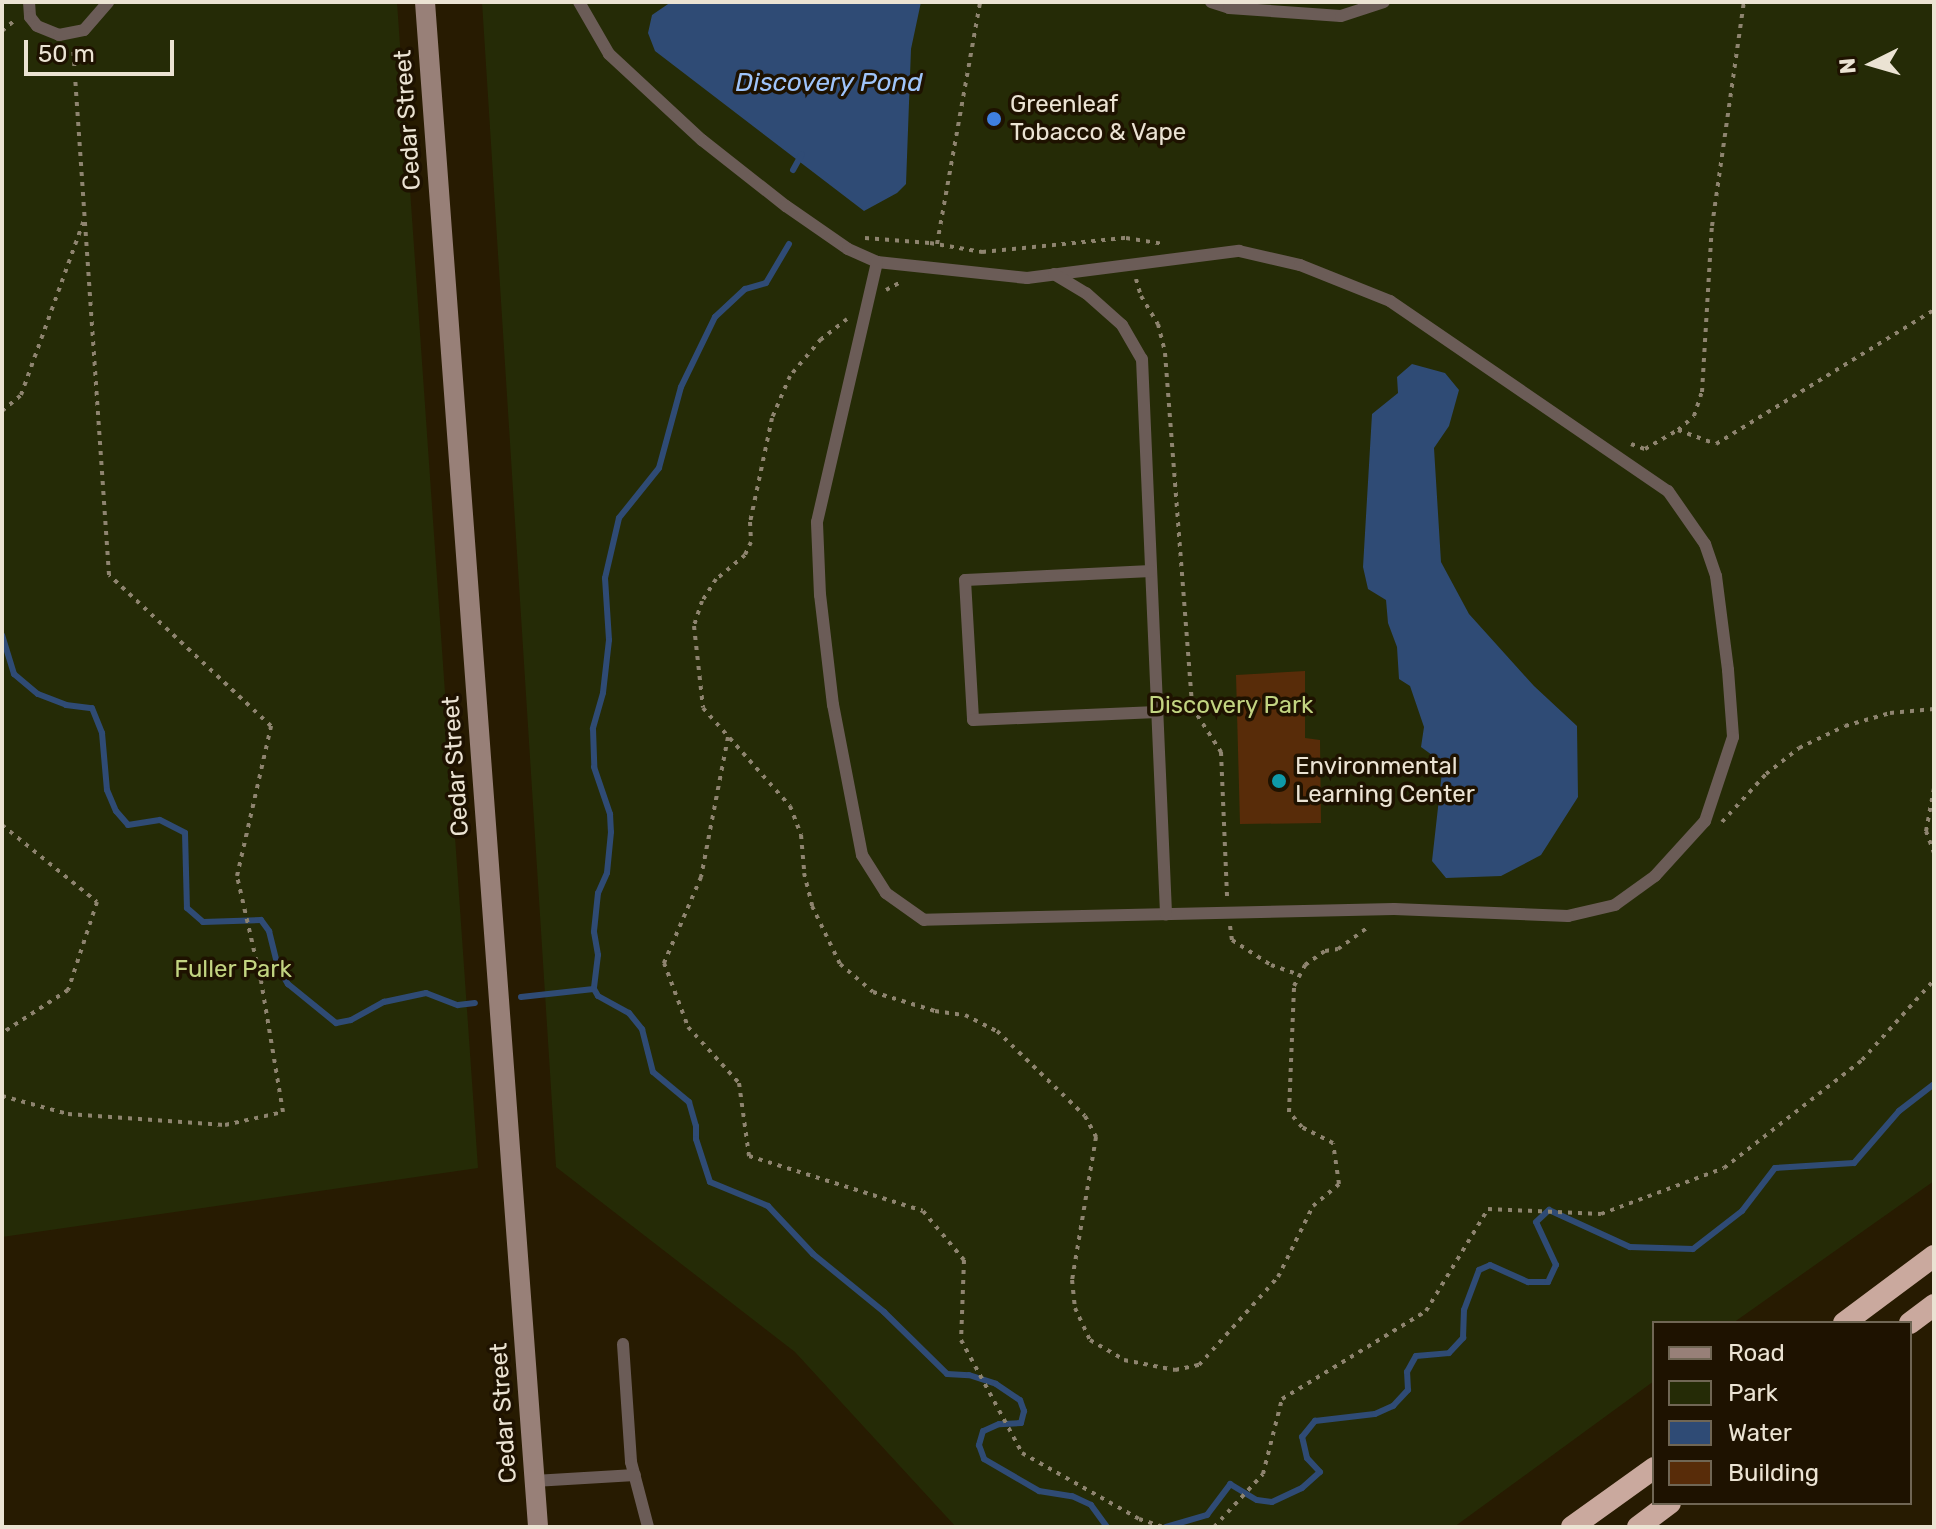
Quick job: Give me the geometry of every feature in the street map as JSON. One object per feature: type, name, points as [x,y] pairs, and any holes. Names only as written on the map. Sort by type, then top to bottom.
[{"type":"highway","points":[[1847,1321],[1934,1256]]},
{"type":"highway","points":[[1912,1322],[1934,1305]]},
{"type":"highway","points":[[1572,1527],[1652,1469]]},
{"type":"highway","points":[[1638,1527],[1667,1505]]},
{"type":"main road","name":"Cedar Street","points":[[425,2],[538,1527]]},
{"type":"lane","points":[[29,2],[30,17],[37,26],[59,35],[84,30],[108,2]]},
{"type":"lane","points":[[579,2],[609,54],[702,140],[786,206],[848,249],[877,262],[1027,278],[1239,251],[1300,265],[1390,301],[1668,491],[1705,544],[1716,576],[1733,737],[1705,821],[1655,876],[1615,905],[1568,916],[1394,909],[924,920],[886,893],[862,855],[833,705],[817,522],[877,262]]},
{"type":"lane","points":[[1211,2],[1229,8],[1341,16],[1384,2]]},
{"type":"lane","points":[[1054,274],[1086,293],[1122,325],[1142,359],[1166,914]]},
{"type":"lane","points":[[1151,571],[965,580],[973,720],[1157,712]]},
{"type":"lane","points":[[623,1344],[635,1475],[648,1527]]},
{"type":"lane","points":[[534,1481],[635,1475]]},
{"type":"path","points":[[937,244],[980,2]]},
{"type":"path","points":[[1621,441],[1645,449],[1678,430],[1694,416],[1702,392],[1712,226],[1744,2]]},
{"type":"path","points":[[2,1096],[68,1114],[225,1125],[283,1112],[261,981],[237,876],[271,726],[109,575],[72,34]]},
{"type":"path","points":[[2,411],[21,395],[85,218]]},
{"type":"path","points":[[861,238],[937,244],[982,252],[1126,238],[1172,246]]},
{"type":"path","points":[[1126,238],[1141,296],[1158,324],[1165,353],[1192,707],[1221,752],[1228,913],[1232,940],[1271,965],[1300,975]]},
{"type":"path","points":[[956,271],[970,250]]},
{"type":"path","points":[[904,280],[821,339],[790,376],[772,418],[750,522],[751,542],[745,555],[716,579],[702,601],[694,626],[703,708],[769,778],[790,806],[801,835],[812,906],[840,964],[873,992],[935,1011],[965,1015],[997,1031],[1085,1116],[1096,1137],[1072,1280],[1075,1308],[1090,1340],[1124,1360],[1175,1370],[1199,1365],[1278,1277],[1313,1206],[1339,1184],[1333,1143],[1302,1127],[1289,1112],[1294,986],[1305,965],[1325,951],[1338,949],[1368,927],[1377,926]]},
{"type":"path","points":[[1678,430],[1716,444],[1934,310]]},
{"type":"path","points":[[1717,828],[1766,774],[1799,748],[1845,726],[1890,713],[1934,709]]},
{"type":"path","points":[[728,737],[701,877],[664,963],[688,1027],[739,1083],[749,1156],[923,1211],[964,1260],[961,1340],[1022,1453],[1139,1519],[1164,1527]]},
{"type":"path","points":[[1934,788],[1926,831],[1934,853]]},
{"type":"path","points":[[2,825],[97,902],[68,990],[2,1033]]},
{"type":"path","points":[[1214,1527],[1263,1474],[1282,1399],[1426,1311],[1488,1209],[1601,1214],[1724,1168],[1862,1060],[1934,980]]},
{"type":"green space","name":"Fuller Park","points":[[2,2],[397,2],[478,1168],[2,1237]]},
{"type":"green space","name":"Discovery Park","points":[[482,2],[1934,2],[1934,1181],[1736,1321],[1652,1321],[1652,1382],[1454,1527],[956,1527],[795,1352],[556,1167]]},
{"type":"water","name":"Discovery Pond","points":[[671,2],[921,2],[911,49],[906,184],[897,193],[864,211],[655,51],[648,33],[652,15]]},
{"type":"water","points":[[1412,364],[1445,373],[1459,390],[1449,426],[1434,448],[1441,562],[1469,614],[1534,686],[1577,726],[1578,797],[1541,855],[1501,876],[1446,878],[1432,861],[1443,763],[1421,747],[1424,727],[1410,686],[1399,679],[1397,647],[1388,623],[1386,600],[1368,589],[1363,567],[1372,414],[1398,393],[1397,377]]},
{"type":"building","name":"Environmental Learning Center","points":[[1305,671],[1305,738],[1320,740],[1321,823],[1240,824],[1236,675]]},
{"type":"waterway","points":[[793,170],[802,154]]},
{"type":"waterway","points":[[789,244],[766,283],[745,289],[715,317],[681,387],[659,468],[619,518],[605,578],[609,640],[603,693],[593,729],[594,767],[610,814],[611,832],[607,873],[598,893],[594,932],[598,955],[594,989],[598,996],[629,1013],[642,1029],[653,1072],[689,1102],[696,1126],[696,1139],[710,1182],[768,1206],[813,1254],[884,1312],[947,1374],[969,1375],[996,1384],[1020,1400],[1024,1411],[1021,1423],[999,1424],[983,1431],[979,1445],[984,1459],[1039,1491],[1072,1496],[1091,1505],[1107,1527]]},
{"type":"waterway","points":[[2,635],[14,674],[38,694],[66,705],[92,708],[102,733],[107,790],[116,811],[128,825],[160,820],[185,833],[187,908],[203,922],[261,920],[269,931],[278,967],[288,984],[336,1023],[351,1020],[384,1002],[426,993],[458,1005],[475,1003]]},
{"type":"waterway","points":[[521,997],[594,989]]},
{"type":"waterway","points":[[1166,1527],[1207,1515],[1230,1484],[1257,1500],[1272,1502],[1302,1488],[1320,1472],[1307,1458],[1302,1437],[1315,1421],[1375,1414],[1393,1406],[1408,1390],[1407,1372],[1416,1356],[1449,1353],[1463,1338],[1464,1310],[1479,1270],[1490,1265],[1528,1282],[1548,1282],[1556,1265],[1536,1222],[1549,1210],[1630,1247],[1693,1249],[1742,1211],[1775,1168],[1854,1163],[1899,1111],[1934,1084]]},
{"type":"place","name":"Greenleaf Tobacco & Vape","points":[[994,119]]},
{"type":"place","name":"Environmental Learning Center","points":[[1279,781]]}]
